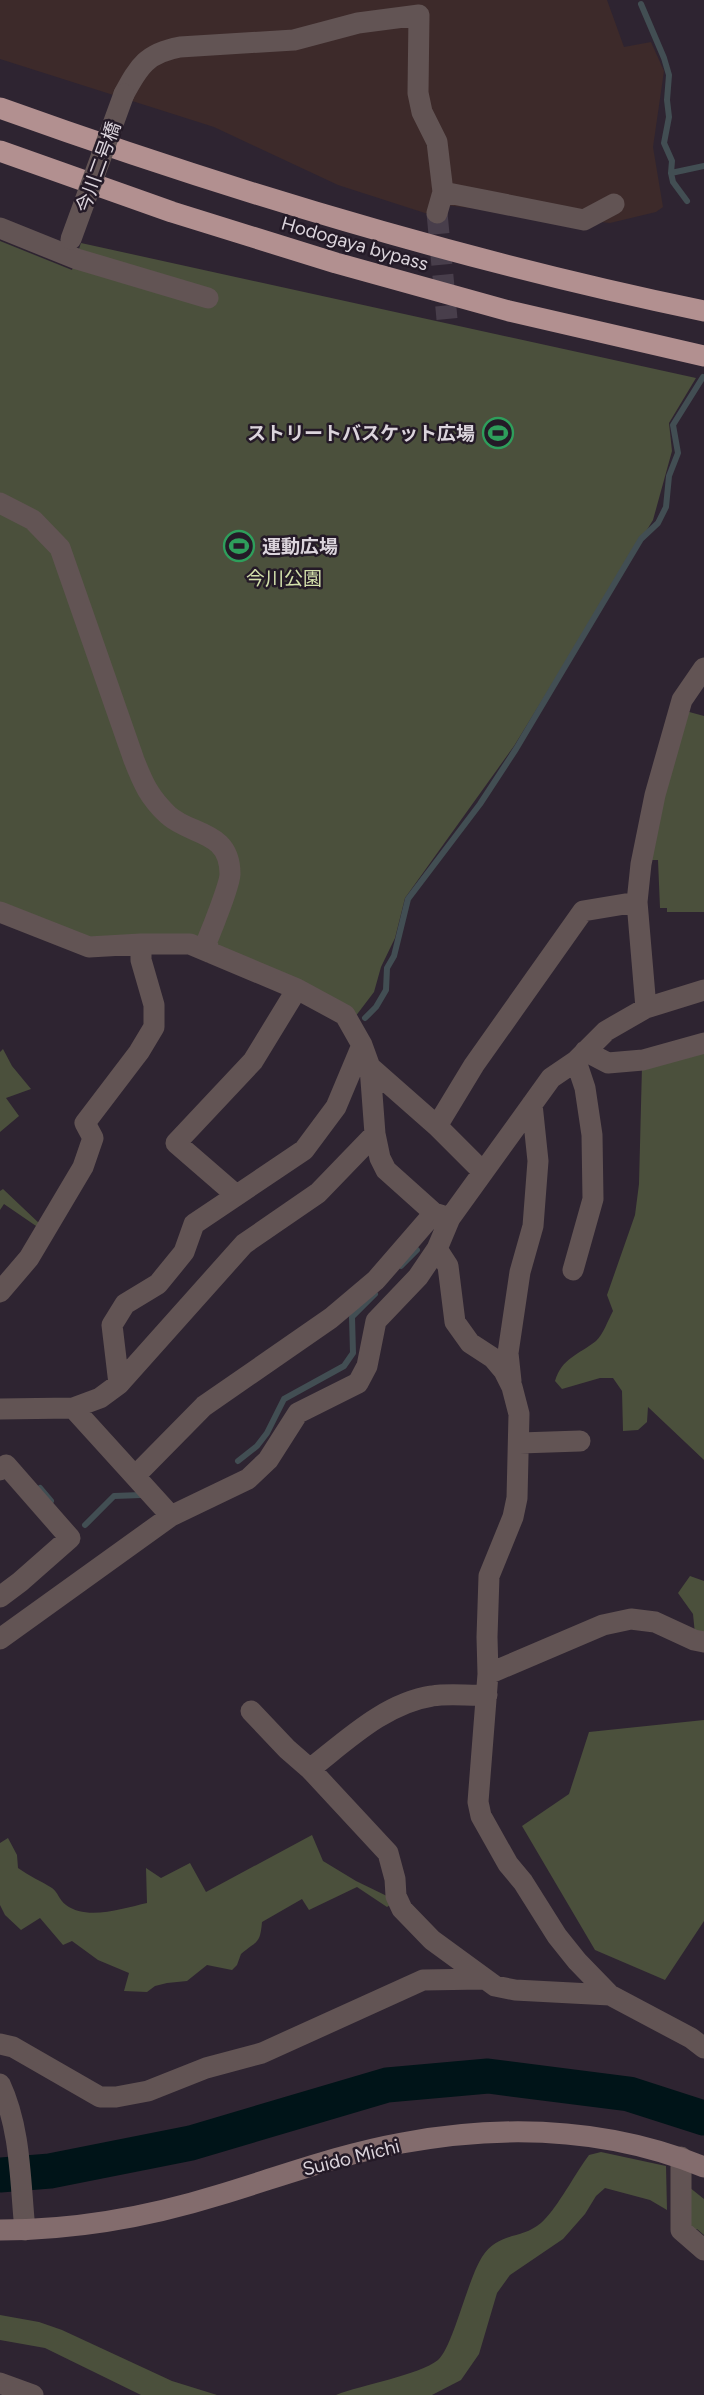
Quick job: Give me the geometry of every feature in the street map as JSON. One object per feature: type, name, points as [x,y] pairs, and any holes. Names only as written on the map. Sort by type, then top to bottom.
[{"type":"highway","name":"Hodogaya bypass","points":[[0,107],[145,160],[383,233],[610,292],[704,311]]},
{"type":"highway","name":"Hodogaya bypass","points":[[0,151],[172,212],[336,263],[509,311],[704,356]]},
{"type":"street","name":"今川二号橋","points":[[68,247],[124,94],[135,72],[146,60],[163,50],[180,47],[294,40],[358,23],[419,15],[418,93],[422,111],[437,142],[440,202],[584,220],[614,204]]},
{"type":"street","points":[[0,228],[68,247],[208,298]]},
{"type":"street","points":[[0,503],[33,520],[60,548],[148,794],[170,818],[215,839],[226,855],[231,876],[207,941],[209,952]]},
{"type":"street","points":[[646,1008],[637,902],[641,864],[655,795],[682,700],[704,668]]},
{"type":"street","points":[[437,1126],[474,1065],[583,911],[637,902]]},
{"type":"street","points":[[0,912],[89,947],[190,944],[297,989],[345,1015],[362,1045],[370,1067],[375,1133],[380,1158],[386,1170],[442,1216]]},
{"type":"street","points":[[0,1292],[29,1258],[83,1167],[93,1138],[85,1123],[139,1052],[153,1027],[154,1005],[141,960],[141,944]]},
{"type":"street","points":[[236,1195],[176,1143],[253,1061],[297,989]]},
{"type":"street","points":[[135,1476],[204,1406],[331,1318],[376,1280],[442,1216],[482,1171],[551,1078],[581,1056],[606,1031],[646,1008],[704,990]]},
{"type":"street","points":[[581,1056],[608,1063],[643,1060],[704,1043]]},
{"type":"street","points":[[119,1384],[112,1325],[125,1304],[158,1284],[184,1252],[194,1224],[304,1150],[336,1107],[362,1045]]},
{"type":"street","points":[[573,1270],[593,1199],[592,1135],[581,1056]]},
{"type":"street","points":[[370,1067],[437,1126],[482,1171]]},
{"type":"street","points":[[532,1104],[538,1161],[533,1226],[520,1272],[508,1353],[519,1415],[517,1498],[513,1517],[489,1576],[488,1674],[478,1802],[481,1816],[508,1864],[523,1882],[556,1936],[610,1995],[691,2038],[704,2048]]},
{"type":"street","points":[[0,1409],[73,1408],[100,1398],[119,1384],[244,1244],[318,1193],[375,1133]]},
{"type":"street","points":[[0,1639],[139,1544],[171,1516],[248,1479],[268,1460],[298,1413],[358,1383],[368,1366],[376,1321],[418,1277],[437,1249],[442,1216]]},
{"type":"street","points":[[437,1249],[448,1266],[455,1322],[470,1343],[493,1358],[512,1387]]},
{"type":"street","points":[[73,1408],[171,1516]]},
{"type":"street","points":[[520,1443],[580,1441]]},
{"type":"street","points":[[0,1470],[6,1465],[70,1538],[0,1597]]},
{"type":"street","points":[[488,1674],[603,1625],[631,1619],[655,1622],[704,1642]]},
{"type":"street","points":[[310,1769],[366,1725],[412,1702],[432,1696],[486,1695]]},
{"type":"street","points":[[251,1711],[310,1769],[388,1853],[395,1879],[396,1896],[402,1909],[432,1940],[495,1986],[515,1990],[610,1995]]},
{"type":"street","points":[[0,2044],[13,2047],[100,2097],[116,2097],[148,2091],[206,2068],[262,2053],[424,1980],[483,1979]]},
{"type":"street","points":[[0,2084],[16,2136],[25,2230]]},
{"type":"street","name":"Suido Michi","points":[[0,2230],[99,2223],[156,2212],[321,2163],[402,2143],[480,2133],[558,2132],[596,2136],[681,2167],[704,2167]]},
{"type":"street","points":[[681,2167],[681,2230],[704,2250]]},
{"type":"street","points":[[0,2383],[33,2395]]},
{"type":"shaded area","points":[[0,0],[607,0],[624,47],[651,42],[664,71],[653,147],[663,207],[656,212],[610,223],[435,204],[428,214],[338,185],[214,127],[0,59]]},
{"type":"green space","name":"今川公園","points":[[0,241],[72,270],[81,243],[696,378],[669,423],[672,451],[653,520],[514,746],[405,898],[395,938],[381,967],[374,992],[355,1017],[207,941],[88,943],[0,904]]},
{"type":"green space","points":[[682,710],[704,716],[704,912],[667,912],[667,908],[660,908],[658,860],[651,860]]},
{"type":"green space","points":[[704,1048],[704,1460],[648,1407],[647,1422],[638,1430],[623,1431],[622,1391],[613,1378],[600,1378],[562,1389],[555,1381],[566,1362],[599,1338],[613,1311],[607,1295],[635,1215],[639,1184],[642,1066]]},
{"type":"green space","points":[[3,1049],[12,1066],[31,1089],[6,1098],[19,1116],[0,1132],[0,1052]]},
{"type":"green space","points":[[3,1189],[41,1225],[39,1228],[4,1204],[0,1210],[0,1191]]},
{"type":"green space","points":[[690,1576],[704,1581],[704,1636],[695,1634],[693,1614],[678,1593]]},
{"type":"green space","points":[[704,1720],[704,1921],[665,1980],[595,1950],[522,1826],[569,1794],[589,1732]]},
{"type":"green space","points":[[312,1835],[323,1861],[391,1898],[393,1903],[387,1907],[357,1887],[309,1910],[302,1899],[262,1922],[259,1939],[241,1954],[232,1970],[207,1965],[187,1981],[155,1986],[147,1992],[124,1991],[129,1973],[98,1960],[72,1941],[63,1945],[40,1918],[21,1930],[5,1915],[0,1905],[0,1843],[8,1838],[17,1855],[18,1868],[52,1888],[66,1905],[75,1910],[95,1913],[147,1903],[146,1868],[161,1878],[190,1863],[206,1892]]},
{"type":"green space","points":[[601,2152],[666,2166],[667,2210],[650,2200],[605,2188],[563,2239],[510,2275],[497,2293],[479,2354],[461,2380],[432,2395],[336,2395],[418,2370],[438,2360],[449,2342],[482,2257],[496,2243],[526,2232],[541,2223],[558,2203],[589,2155]]},
{"type":"green space","points":[[689,2187],[704,2199],[704,2235],[697,2229],[689,2230]]},
{"type":"green space","points":[[0,2315],[39,2322],[62,2330],[172,2381],[217,2395],[141,2395],[45,2348],[0,2340]]},
{"type":"waterway","points":[[641,4],[669,75],[669,117],[664,143],[672,161],[671,173]]},
{"type":"waterway","points":[[687,201],[673,182],[671,173],[704,166]]},
{"type":"waterway","points":[[365,1018],[376,1007],[386,990],[387,968],[394,956],[408,899],[480,804],[516,749],[641,539],[658,523],[666,507],[669,476],[678,453],[673,425],[703,377]]},
{"type":"waterway","points":[[401,1266],[417,1250]]},
{"type":"waterway","points":[[238,1461],[257,1446],[267,1433],[284,1399],[344,1366],[353,1353],[352,1317],[375,1294]]},
{"type":"waterway","points":[[40,1488],[51,1501]]},
{"type":"waterway","points":[[85,1525],[114,1496],[141,1495]]},
{"type":"waterway","points":[[0,2175],[50,2171],[191,2143],[387,2085],[488,2076],[629,2094],[704,2118]]},
{"type":"tunnel","points":[[437,213],[447,319]]},
{"type":"place","name":"ストリートバスケット広場","points":[[498,433]]},
{"type":"place","name":"運動広場","points":[[239,546]]}]
